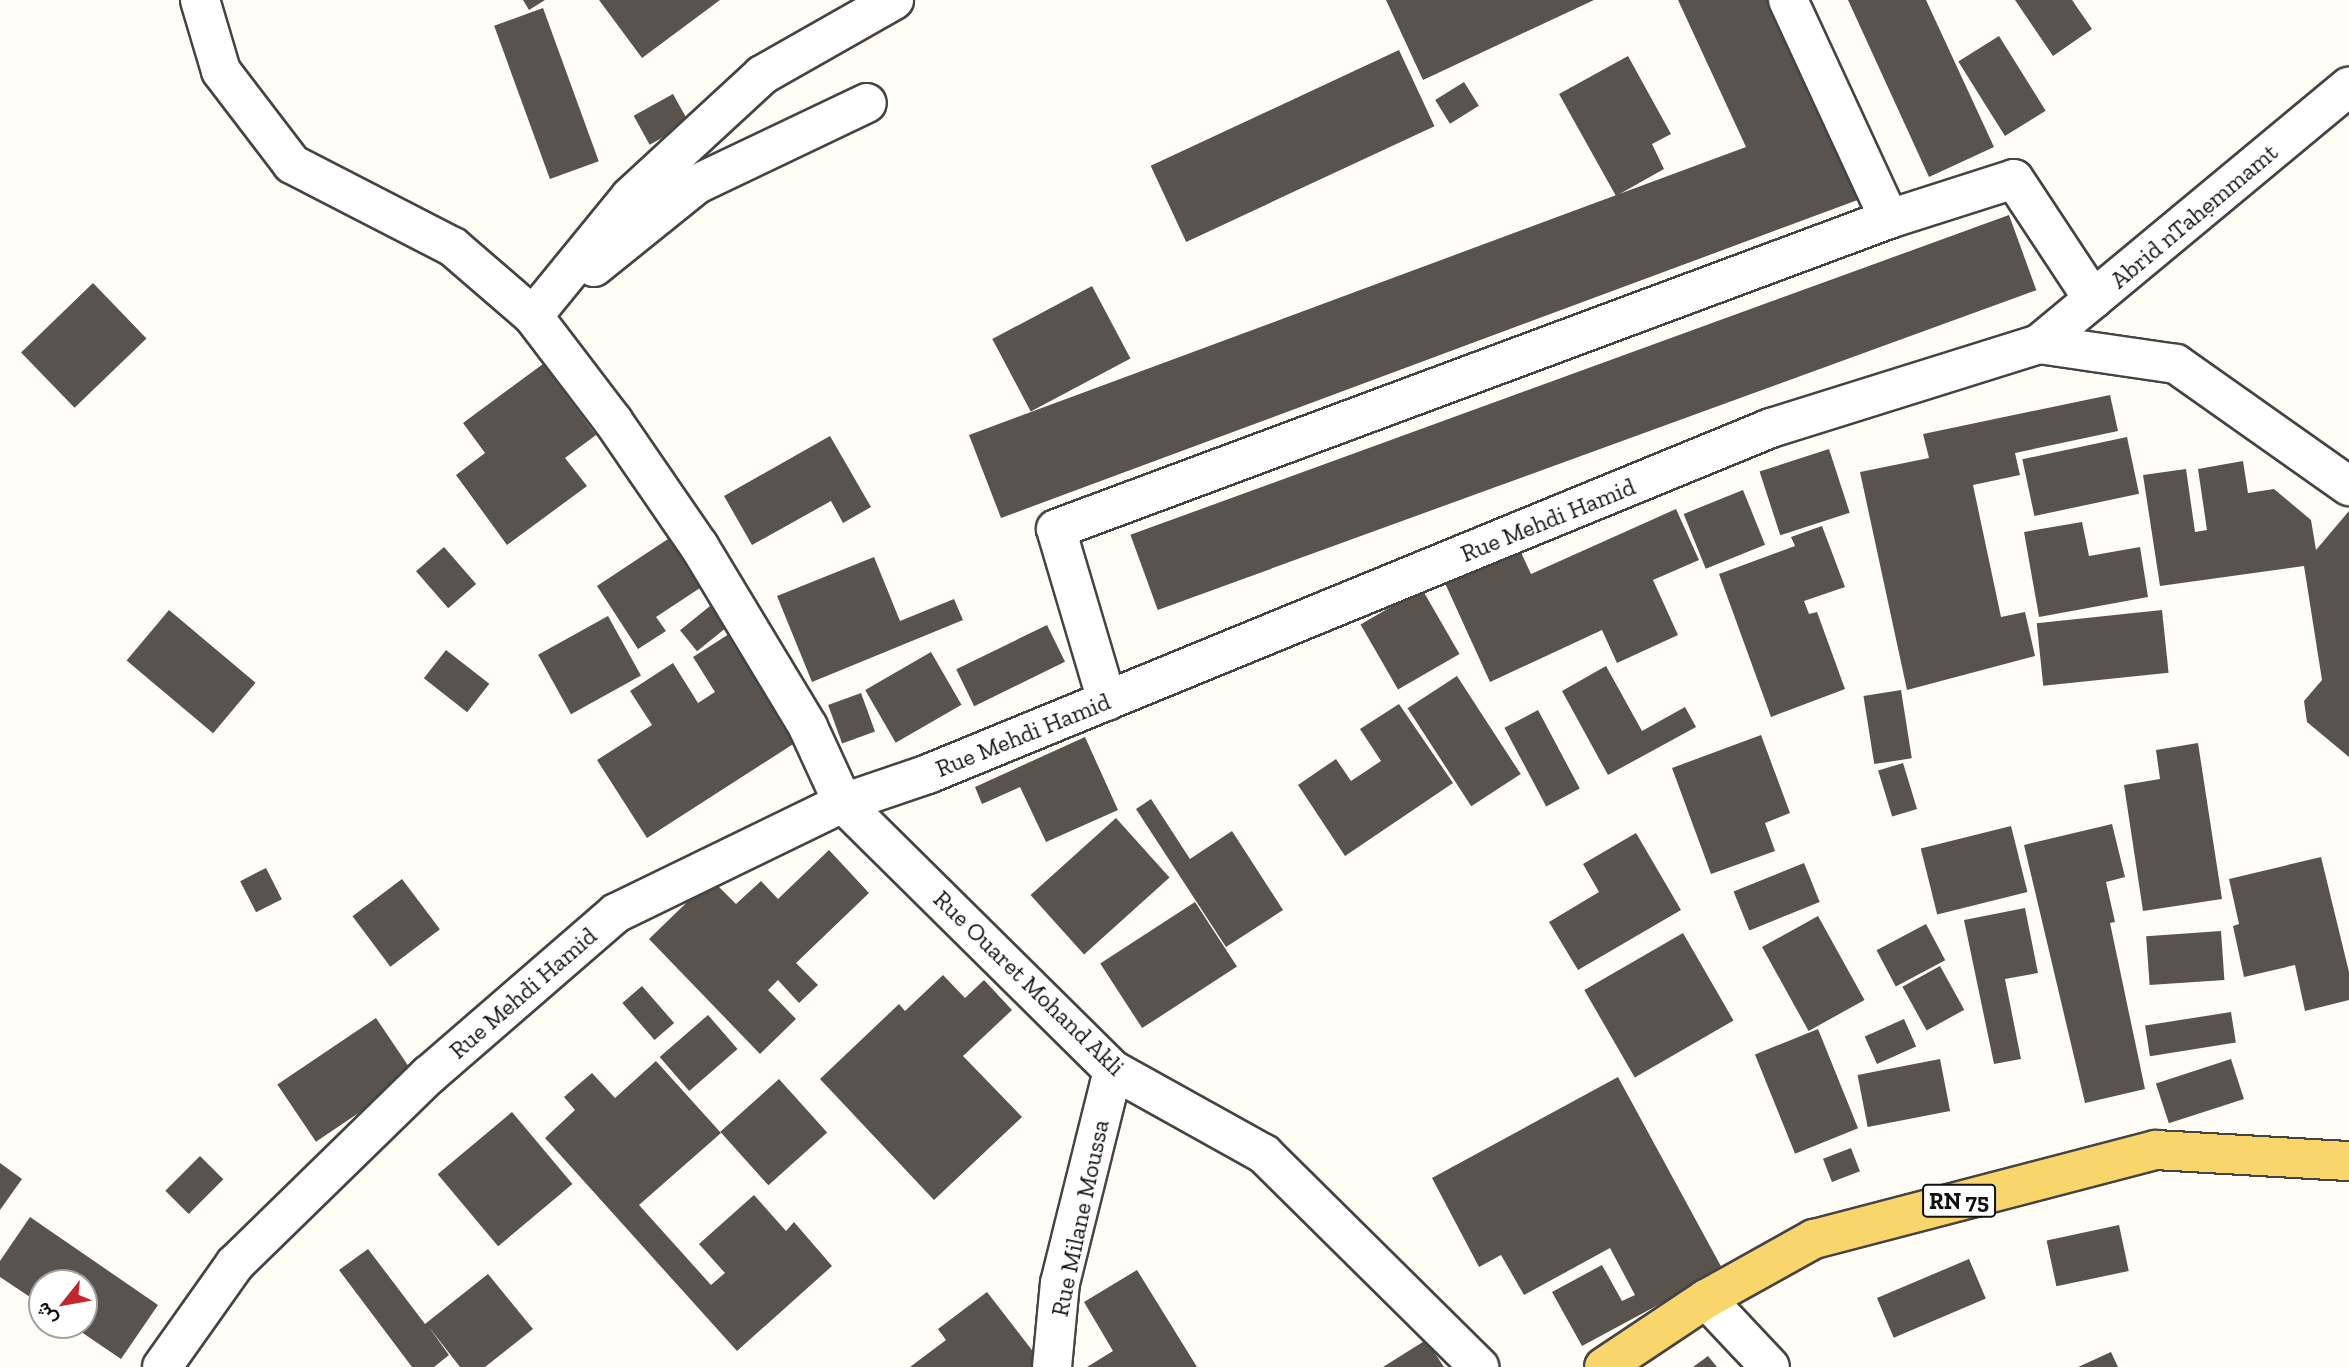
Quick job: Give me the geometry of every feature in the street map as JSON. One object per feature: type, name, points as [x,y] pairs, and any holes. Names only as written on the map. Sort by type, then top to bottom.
[{"type":"main road","name":"RN 75","points":[[1604,1367],[1706,1298],[1814,1239],[2155,1150],[2349,1161]]},
{"type":"street","points":[[200,0],[221,71],[292,164],[453,247],[533,316],[613,421],[699,545],[808,727],[843,803]]},
{"type":"street","points":[[533,316],[630,197],[762,75],[894,0]]},
{"type":"street","points":[[1788,0],[1889,219]]},
{"type":"street","name":"Abrid nTaḥemmamt","points":[[2039,344],[2349,88]]},
{"type":"street","points":[[533,316],[697,184],[867,103]]},
{"type":"street","points":[[1107,701],[1056,528],[1889,219],[2014,180],[2093,299]]},
{"type":"street","points":[[2039,344],[2176,365],[2349,486]]},
{"type":"street","name":"Rue Mehdi Hamid","points":[[162,1367],[235,1264],[429,1074],[616,913],[843,803],[1107,701],[1771,428],[2039,344]]},
{"type":"street","name":"Rue Ouaret Mohand Akli","points":[[843,803],[1114,1070],[1264,1154],[1479,1367]]},
{"type":"street","name":"Rue Milane Moussa","points":[[1052,1367],[1060,1283],[1114,1070]]},
{"type":"street","points":[[1706,1298],[1770,1367]]},
{"type":"building","points":[[523,0],[545,0],[529,10]]},
{"type":"building","points":[[599,0],[720,0],[642,58]]},
{"type":"building","points":[[1386,0],[1594,0],[1423,80]]},
{"type":"building","points":[[1678,0],[1778,0],[1863,198],[1001,518],[969,435],[1746,147]]},
{"type":"building","points":[[1848,0],[1926,0],[1994,147],[1929,177]]},
{"type":"building","points":[[2015,0],[2072,0],[2092,29],[2053,56]]},
{"type":"building","points":[[543,8],[599,161],[550,179],[494,26]]},
{"type":"building","points":[[1999,36],[2046,111],[2005,136],[1958,61]]},
{"type":"building","points":[[1399,50],[1434,126],[1186,242],[1151,166]]},
{"type":"building","points":[[1628,56],[1671,134],[1652,144],[1664,169],[1616,196],[1559,94]]},
{"type":"building","points":[[1464,82],[1479,106],[1450,124],[1435,100]]},
{"type":"building","points":[[673,94],[689,123],[650,145],[634,116]]},
{"type":"building","points":[[2009,215],[2036,290],[1158,610],[1130,535]]},
{"type":"building","points":[[93,283],[146,338],[75,408],[21,352]]},
{"type":"building","points":[[1092,286],[1130,358],[1031,411],[992,339]]},
{"type":"building","points":[[543,364],[596,435],[565,458],[587,486],[507,545],[456,475],[485,453],[463,423]]},
{"type":"building","points":[[2110,395],[2118,431],[2015,453],[2020,475],[1973,485],[2001,617],[2025,612],[2035,656],[1907,690],[1860,472],[1929,458],[1923,434]]},
{"type":"building","points":[[830,436],[871,507],[843,523],[831,501],[752,545],[724,496]]},
{"type":"building","points":[[2127,437],[2139,494],[2034,516],[2022,459]]},
{"type":"building","points":[[1829,449],[1850,513],[1780,535],[1760,472]]},
{"type":"building","points":[[2243,461],[2248,493],[2274,489],[2311,520],[2316,550],[2349,511],[2349,757],[2307,722],[2304,701],[2322,680],[2304,566],[2160,586],[2143,475],[2186,469],[2195,532],[2207,530],[2198,469]]},
{"type":"building","points":[[1743,490],[1765,545],[1706,569],[1684,514]]},
{"type":"building","points":[[1676,509],[1699,560],[1653,580],[1678,635],[1617,663],[1602,630],[1490,682],[1444,581],[1518,546],[1531,574]]},
{"type":"building","points":[[2082,522],[2089,556],[2140,547],[2148,597],[2039,617],[2024,532]]},
{"type":"building","points":[[1822,526],[1845,587],[1804,601],[1809,614],[1817,612],[1845,689],[1771,717],[1719,574],[1795,546],[1791,537]]},
{"type":"building","points":[[671,537],[703,586],[656,617],[666,631],[638,649],[597,586]]},
{"type":"building","points":[[444,547],[476,584],[448,608],[416,571]]},
{"type":"building","points":[[874,557],[900,621],[954,599],[963,620],[812,682],[777,596]]},
{"type":"building","points":[[1422,589],[1460,654],[1398,689],[1361,624]]},
{"type":"building","points":[[715,602],[732,623],[697,651],[680,630]]},
{"type":"building","points":[[169,610],[256,683],[213,733],[127,661]]},
{"type":"building","points":[[2162,610],[2169,673],[2043,686],[2037,623]]},
{"type":"building","points":[[608,616],[641,675],[571,714],[538,655]]},
{"type":"building","points":[[1047,625],[1065,662],[974,706],[956,669]]},
{"type":"building","points":[[729,634],[798,741],[647,838],[597,760],[652,725],[630,691],[673,663],[698,703],[715,692],[693,657]]},
{"type":"building","points":[[446,650],[489,684],[467,712],[424,678]]},
{"type":"building","points":[[931,652],[962,705],[896,743],[865,690]]},
{"type":"building","points":[[1606,666],[1642,731],[1685,707],[1696,727],[1608,775],[1562,691]]},
{"type":"building","points":[[1457,676],[1521,774],[1471,806],[1408,708]]},
{"type":"building","points":[[1901,690],[1912,758],[1874,764],[1863,696]]},
{"type":"building","points":[[861,693],[875,732],[842,743],[828,705]]},
{"type":"building","points":[[1399,704],[1453,783],[1345,856],[1298,785],[1336,759],[1351,781],[1381,761],[1360,729]]},
{"type":"building","points":[[1538,710],[1580,789],[1546,806],[1504,728]]},
{"type":"building","points":[[1761,735],[1790,813],[1765,823],[1775,851],[1711,874],[1672,768]]},
{"type":"building","points":[[1085,737],[1118,810],[1046,842],[1020,787],[982,804],[975,787]]},
{"type":"building","points":[[2198,743],[2222,899],[2143,911],[2124,785],[2160,779],[2156,750]]},
{"type":"building","points":[[1903,763],[1917,809],[1892,817],[1878,771]]},
{"type":"building","points":[[1151,799],[1190,859],[1232,831],[1283,910],[1226,947],[1136,809]]},
{"type":"building","points":[[1116,818],[1170,877],[1084,954],[1031,895]]},
{"type":"building","points":[[2112,824],[2125,877],[2106,882],[2115,922],[2110,923],[2145,1089],[2085,1103],[2024,845]]},
{"type":"building","points":[[2011,826],[2027,892],[1937,914],[1921,848]]},
{"type":"building","points":[[1636,833],[1681,910],[1578,970],[1549,922],[1599,892],[1583,864]]},
{"type":"building","points":[[829,850],[869,893],[796,963],[818,985],[799,1003],[778,980],[768,990],[796,1019],[760,1054],[649,939],[711,879],[736,904],[761,881],[778,899]]},
{"type":"building","points":[[2321,857],[2349,972],[2349,1000],[2305,1011],[2295,965],[2244,977],[2233,926],[2239,924],[2229,879]]},
{"type":"building","points":[[1804,863],[1820,902],[1749,930],[1734,891]]},
{"type":"building","points":[[266,868],[282,899],[256,912],[240,881]]},
{"type":"building","points":[[402,879],[440,929],[390,967],[352,916]]},
{"type":"building","points":[[1195,902],[1237,967],[1142,1028],[1100,964]]},
{"type":"building","points":[[2025,908],[2038,973],[2005,979],[2021,1059],[1994,1064],[1964,920]]},
{"type":"building","points":[[1818,916],[1865,1000],[1809,1031],[1762,947]]},
{"type":"building","points":[[1926,924],[1945,960],[1896,986],[1877,950]]},
{"type":"building","points":[[2221,931],[2224,980],[2150,985],[2146,936]]},
{"type":"building","points":[[1683,933],[1734,1020],[1635,1077],[1584,990]]},
{"type":"building","points":[[1940,966],[1964,1010],[1927,1031],[1902,987]]},
{"type":"building","points":[[943,975],[965,998],[984,980],[1012,1010],[963,1056],[1022,1117],[934,1200],[820,1079],[899,1004],[905,1011]]},
{"type":"building","points":[[642,986],[674,1023],[655,1040],[622,1003]]},
{"type":"building","points":[[2231,1012],[2236,1043],[2150,1056],[2145,1026]]},
{"type":"building","points":[[708,1015],[738,1049],[689,1091],[660,1057]]},
{"type":"building","points":[[376,1018],[415,1075],[316,1142],[277,1085]]},
{"type":"building","points":[[1904,1019],[1916,1046],[1877,1064],[1865,1036]]},
{"type":"building","points":[[1818,1029],[1858,1128],[1795,1154],[1755,1054]]},
{"type":"building","points":[[1940,1059],[1950,1111],[1868,1127],[1858,1075]]},
{"type":"building","points":[[2231,1059],[2244,1099],[2169,1123],[2156,1083]]},
{"type":"building","points":[[656,1061],[721,1133],[639,1205],[711,1285],[725,1273],[699,1244],[754,1195],[786,1231],[794,1222],[832,1266],[737,1351],[545,1138],[575,1110],[564,1097],[592,1073],[615,1098]]},
{"type":"building","points":[[1618,1077],[1723,1270],[1582,1346],[1552,1292],[1602,1265],[1622,1301],[1635,1295],[1610,1248],[1524,1295],[1501,1255],[1479,1267],[1432,1178]]},
{"type":"building","points":[[779,1079],[827,1133],[768,1185],[720,1132]]},
{"type":"building","points":[[512,1112],[572,1184],[498,1246],[438,1174]]},
{"type":"building","points":[[1851,1148],[1860,1171],[1832,1182],[1823,1159]]},
{"type":"building","points":[[200,1156],[223,1179],[189,1214],[165,1191]]},
{"type":"building","points":[[0,1163],[22,1179],[0,1210]]},
{"type":"building","points":[[30,1217],[158,1305],[121,1359],[92,1339],[98,1339],[98,1269],[28,1269],[28,1296],[0,1277],[0,1261]]},
{"type":"building","points":[[2119,1225],[2129,1271],[2056,1286],[2047,1240]]},
{"type":"building","points":[[368,1249],[425,1324],[488,1274],[533,1329],[485,1367],[460,1367],[428,1326],[449,1355],[434,1367],[412,1367],[339,1270]]},
{"type":"building","points":[[1969,1259],[1986,1299],[1894,1338],[1877,1298]]},
{"type":"building","points":[[1137,1270],[1197,1367],[1087,1367],[1113,1351],[1084,1302]]},
{"type":"building","points":[[987,1292],[1045,1367],[910,1367],[946,1340],[938,1329]]},
{"type":"building","points":[[1426,1340],[1444,1367],[1383,1367]]},
{"type":"building","points":[[2111,1352],[2118,1367],[2078,1367]]},
{"type":"building","points":[[1708,1356],[1717,1367],[1693,1367]]}]
